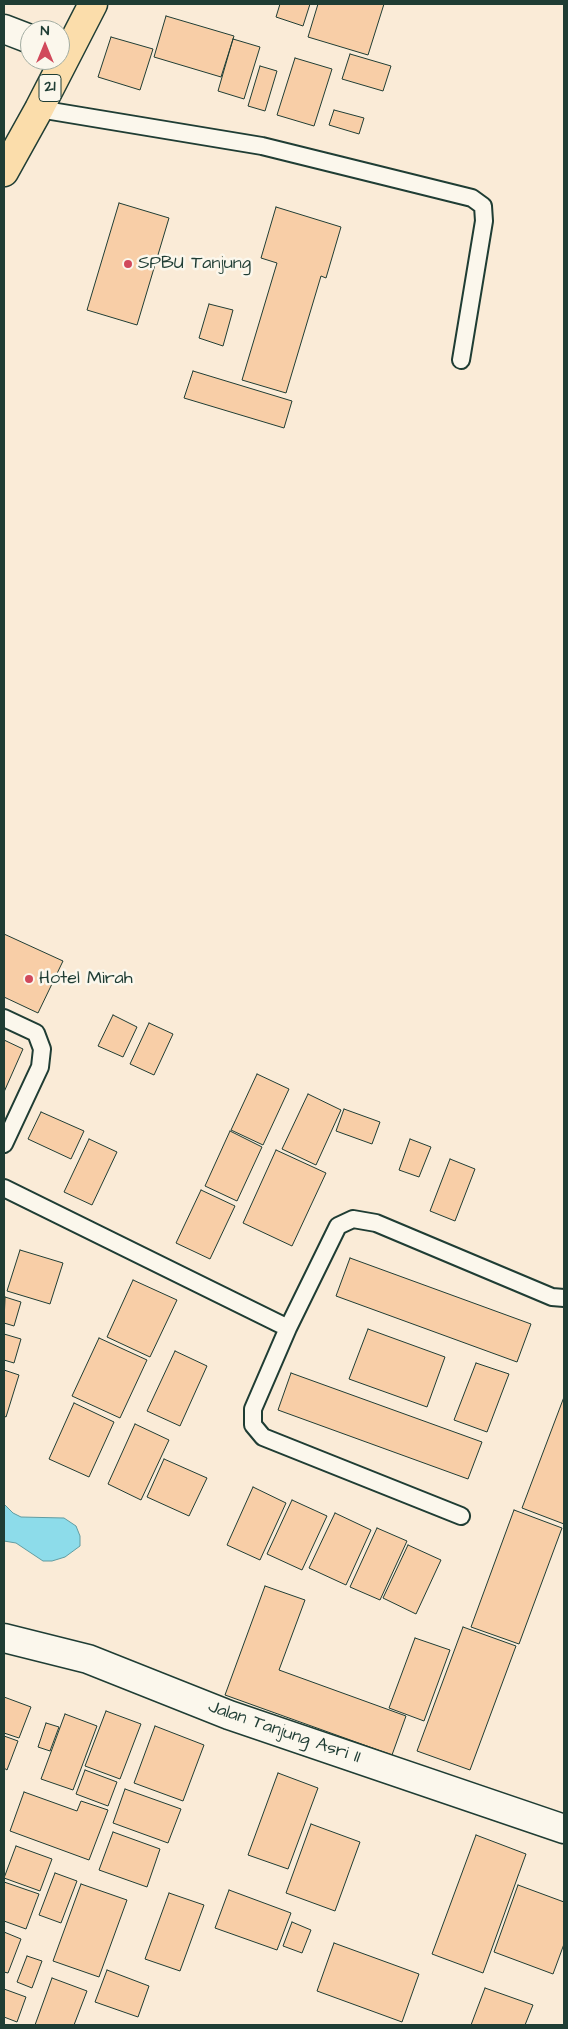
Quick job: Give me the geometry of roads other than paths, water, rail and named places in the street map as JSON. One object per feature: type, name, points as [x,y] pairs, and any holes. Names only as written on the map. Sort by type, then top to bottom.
[{"type":"highway","name":"21","points":[[70,41],[93,4]]},
{"type":"highway","name":"21","points":[[4,172],[39,109],[56,70]]},
{"type":"street","points":[[4,29],[20,35]]},
{"type":"street","name":"Jalan Tanjung Asri II","points":[[4,1638],[88,1659],[230,1715],[564,1829]]},
{"type":"lane","points":[[39,109],[262,146],[472,198],[483,206],[484,221],[461,360]]},
{"type":"lane","points":[[4,1018],[36,1033],[42,1049],[40,1067],[4,1144]]},
{"type":"lane","points":[[4,1188],[288,1328]]},
{"type":"lane","points":[[461,1516],[263,1437],[253,1426],[253,1409],[288,1328],[338,1226],[353,1219],[376,1223],[552,1297],[564,1298]]},
{"type":"water","points":[[4,1504],[13,1513],[21,1517],[64,1518],[76,1526],[80,1536],[80,1546],[65,1557],[52,1561],[43,1561],[16,1543],[4,1541]]},
{"type":"place","name":"SPBU Tanjung","points":[[128,264]]},
{"type":"place","name":"Hotel Mirah","points":[[29,979]]}]
